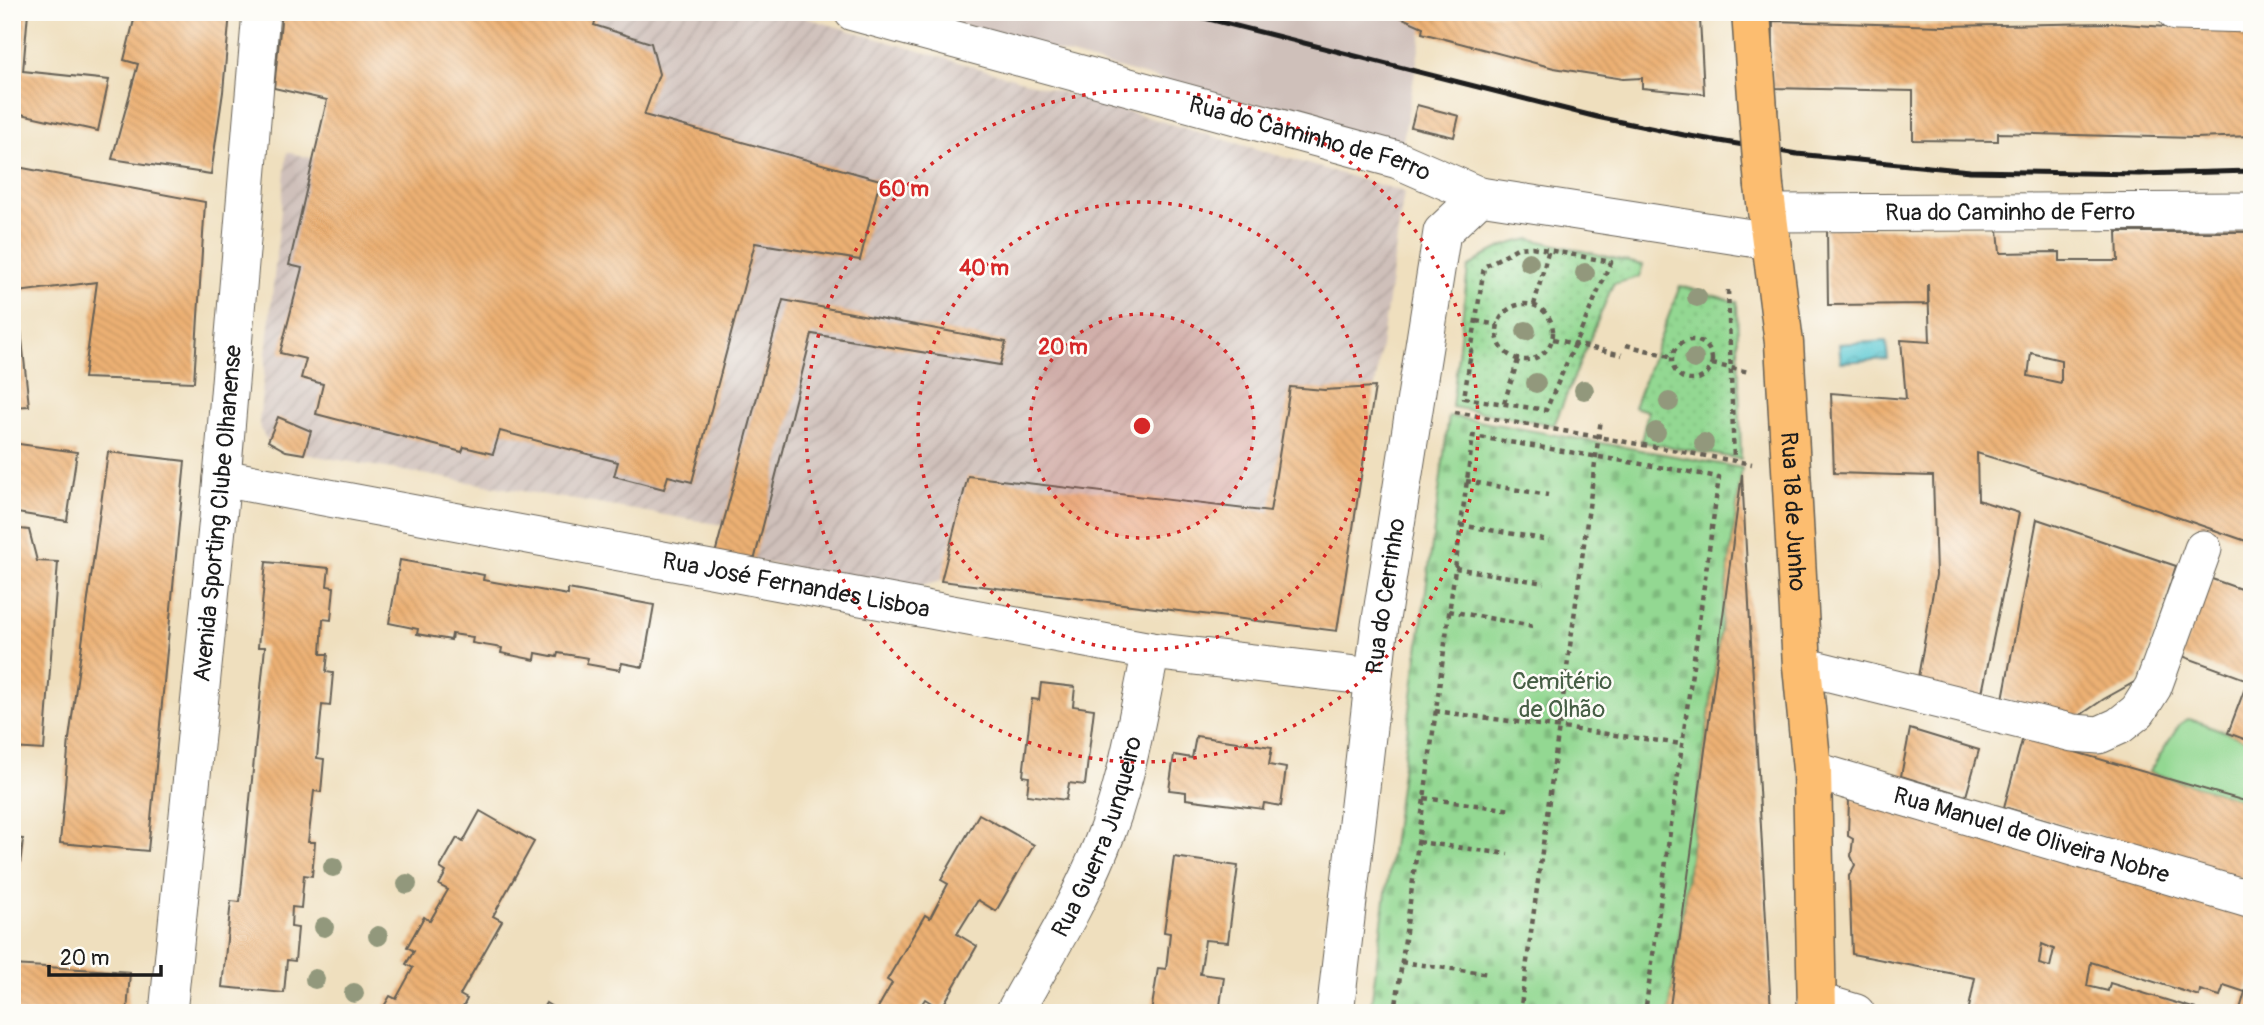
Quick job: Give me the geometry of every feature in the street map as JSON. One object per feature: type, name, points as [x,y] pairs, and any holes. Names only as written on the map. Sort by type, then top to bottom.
[{"type":"main road","name":"Rua 18 de Junho","points":[[1751,12],[1767,213],[1784,343],[1802,666],[1812,770],[1817,1007]]},
{"type":"street","name":"Avenida Sporting Clube Olhanense","points":[[168,1013],[222,478],[261,12]]},
{"type":"street","name":"Rua do Caminho de Ferro","points":[[853,12],[1398,160],[1480,196],[1767,213],[2252,211]]},
{"type":"street","points":[[2176,12],[2252,14]]},
{"type":"street","name":"Rua do Cerrinho","points":[[1335,1013],[1373,677],[1442,232],[1480,196]]},
{"type":"street","name":"Rua José Fernandes Lisboa","points":[[222,478],[1151,651],[1373,677]]},
{"type":"street","points":[[1802,666],[2073,733],[2099,735],[2119,726],[2138,711],[2153,687],[2203,549]]},
{"type":"street","name":"Rua Guerra Junqueiro","points":[[1014,1013],[1079,895],[1102,846],[1119,796],[1151,651]]},
{"type":"street","name":"Rua Manuel de Oliveira Nobre","points":[[1812,770],[2252,900]]},
{"type":"street","points":[[1817,1007],[1856,1013]]},
{"type":"path","points":[[1532,247],[1611,262],[1546,410],[1464,398],[1476,321],[1484,267],[1517,248],[1532,247]]},
{"type":"path","points":[[1534,305],[1549,250]]},
{"type":"path","points":[[1728,290],[1734,461]]},
{"type":"path","points":[[1525,303],[1534,305],[1548,315],[1552,322],[1553,339],[1544,355],[1536,359],[1518,360],[1510,356],[1499,343],[1498,325],[1501,317],[1515,306],[1525,303]]},
{"type":"path","points":[[1476,321],[1498,325]]},
{"type":"path","points":[[1553,339],[1622,355]]},
{"type":"path","points":[[1696,341],[1707,347],[1712,365],[1704,376],[1685,379],[1675,370],[1673,356],[1684,342],[1696,341]]},
{"type":"path","points":[[1626,345],[1673,356]]},
{"type":"path","points":[[1504,404],[1518,360]]},
{"type":"path","points":[[1712,365],[1751,372]]},
{"type":"path","points":[[1455,412],[1752,464]]},
{"type":"path","points":[[1520,1013],[1601,419]]},
{"type":"path","points":[[1395,1013],[1473,436],[1719,477],[1645,1013]]},
{"type":"path","points":[[1466,481],[1548,495]]},
{"type":"path","points":[[1460,525],[1549,540]]},
{"type":"path","points":[[1455,568],[1544,583]]},
{"type":"path","points":[[1449,611],[1533,626]]},
{"type":"path","points":[[1435,711],[1682,744]]},
{"type":"path","points":[[1424,797],[1513,810]]},
{"type":"path","points":[[1418,842],[1508,854]]},
{"type":"path","points":[[1401,962],[1490,974]]},
{"type":"shaded area","points":[[282,12],[786,12],[1404,192],[1375,387],[1324,390],[1290,387],[1270,512],[968,476],[941,581],[922,586],[903,587],[754,561],[723,525],[286,451],[268,441],[259,422],[287,152],[315,159],[327,100],[274,88]]},
{"type":"shaded area","points":[[913,12],[1389,12],[1423,27],[1402,146]]},
{"type":"green space","points":[[1531,239],[1643,265],[1639,277],[1613,284],[1554,425],[1452,407],[1468,268],[1498,249]]},
{"type":"green space","points":[[1680,286],[1737,302],[1741,459],[1641,442],[1648,411],[1634,407]]},
{"type":"green space","name":"Cemitério de Olhão","points":[[1449,416],[1742,468],[1669,1013],[1370,1013]]},
{"type":"green space","points":[[2188,719],[2252,742],[2252,803],[2149,772],[2180,724]]},
{"type":"water","points":[[1886,341],[1888,359],[1841,362],[1839,344]]},
{"type":"building","points":[[12,12],[28,12],[23,71],[109,80],[98,131],[12,112]]},
{"type":"building","points":[[136,12],[230,12],[223,92],[211,174],[112,159],[138,64],[124,60]]},
{"type":"building","points":[[282,12],[598,12],[594,25],[651,43],[659,74],[644,115],[880,180],[860,260],[755,243],[692,482],[668,476],[664,489],[614,476],[618,462],[500,431],[493,454],[464,447],[462,452],[316,414],[323,384],[301,378],[306,359],[280,353],[302,268],[289,265],[327,100],[274,88]]},
{"type":"building","points":[[1389,12],[1700,19],[1704,94],[1642,88],[1642,78],[1623,79],[1554,68],[1422,33],[1423,27]]},
{"type":"building","points":[[1773,21],[1943,26],[2109,23],[2166,27],[2252,27],[2252,136],[2195,138],[1998,133],[1998,141],[1913,140],[1913,91],[1772,88]]},
{"type":"building","points":[[1417,105],[1459,116],[1454,137],[1411,127]]},
{"type":"building","points":[[12,166],[205,202],[194,382],[84,378],[97,282],[17,292],[29,406],[12,407]]},
{"type":"building","points":[[1827,228],[1998,230],[2000,253],[2060,252],[2060,261],[2118,261],[2117,232],[2252,232],[2252,543],[2113,495],[1977,453],[1978,500],[2019,513],[1981,698],[1917,683],[1936,575],[1933,476],[1834,473],[1831,393],[1906,399],[1901,340],[1930,342],[1928,284],[1928,304],[1828,305]],"holes":[[[2031,353],[2061,360],[2061,383],[2028,376]]]},
{"type":"building","points":[[783,300],[1006,342],[1000,365],[812,334],[754,561],[715,554]]},
{"type":"building","points":[[1290,387],[1324,390],[1375,387],[1337,631],[941,581],[968,476],[1270,512]]},
{"type":"building","points":[[278,417],[311,431],[304,454],[286,451],[268,441]]},
{"type":"building","points":[[12,443],[77,452],[67,521],[17,513],[20,529],[29,530],[37,561],[58,562],[44,750],[12,748]]},
{"type":"building","points":[[108,452],[185,461],[148,851],[60,843],[69,739]]},
{"type":"building","points":[[1742,474],[1771,1013],[1669,1013],[1678,951]]},
{"type":"building","points":[[2037,519],[2176,566],[2138,680],[2076,718],[2003,699]]},
{"type":"building","points":[[400,560],[484,575],[483,580],[568,595],[568,589],[654,605],[643,667],[622,663],[620,670],[586,664],[588,658],[558,653],[557,657],[536,653],[535,660],[501,653],[502,648],[472,643],[473,637],[452,634],[451,640],[417,634],[418,629],[389,623]]},
{"type":"building","points":[[266,562],[329,568],[327,586],[334,587],[331,620],[323,619],[321,654],[328,654],[326,672],[333,673],[330,706],[322,705],[317,758],[324,759],[321,792],[314,791],[308,842],[315,842],[312,876],[304,875],[301,908],[292,907],[291,927],[298,928],[295,961],[287,960],[284,993],[222,987],[231,901],[240,902],[265,647],[258,647]]},
{"type":"building","points":[[2209,578],[2252,593],[2252,742],[2228,733],[2248,680],[2182,656]]},
{"type":"building","points":[[1041,683],[1075,687],[1073,706],[1094,709],[1085,785],[1069,783],[1066,800],[1027,795],[1029,777],[1023,776],[1032,699],[1039,700]]},
{"type":"building","points":[[1910,729],[1979,750],[1966,796],[1901,776]]},
{"type":"building","points":[[1196,736],[1272,747],[1269,765],[1286,768],[1281,806],[1264,803],[1263,809],[1186,799],[1186,792],[1169,790],[1174,755],[1192,758]]},
{"type":"building","points":[[2023,737],[2252,803],[2252,882],[2004,807]]},
{"type":"building","points":[[1849,798],[2252,913],[2252,976],[2245,992],[2224,985],[2220,996],[2200,990],[2199,996],[2091,962],[2087,986],[2108,991],[2110,983],[2196,1009],[2195,1013],[1968,1013],[1975,978],[1852,954],[1849,876],[1855,865],[1851,856],[1853,839],[1848,836]],"holes":[[[2042,944],[2054,949],[2050,967],[2039,964]]]},
{"type":"building","points":[[480,811],[534,842],[493,916],[502,921],[460,995],[467,999],[460,1013],[380,1013],[390,996],[396,999],[413,968],[406,964],[414,951],[407,947],[424,917],[430,921],[448,890],[439,885],[446,872],[440,868],[457,838],[463,842]]},
{"type":"building","points":[[979,814],[1034,845],[996,911],[978,900],[957,934],[977,946],[941,1009],[925,999],[916,1013],[875,1013],[892,983],[887,980],[925,915],[930,918],[948,884],[941,880]]},
{"type":"building","points":[[12,838],[23,839],[19,874],[12,874]]},
{"type":"building","points":[[1174,857],[1238,866],[1228,942],[1205,940],[1200,974],[1224,977],[1219,1013],[1151,1013],[1158,968],[1166,969],[1170,933],[1164,932]]},
{"type":"building","points":[[12,965],[130,972],[127,1013],[12,1013]]},
{"type":"building","points":[[2245,992],[2252,994],[2252,1013],[2239,1013]]},
{"type":"building","points":[[546,1003],[562,1013],[540,1013]]},
{"type":"railway","points":[[1181,12],[1597,117],[1797,154],[1970,171],[2139,174],[2252,171]]}]
